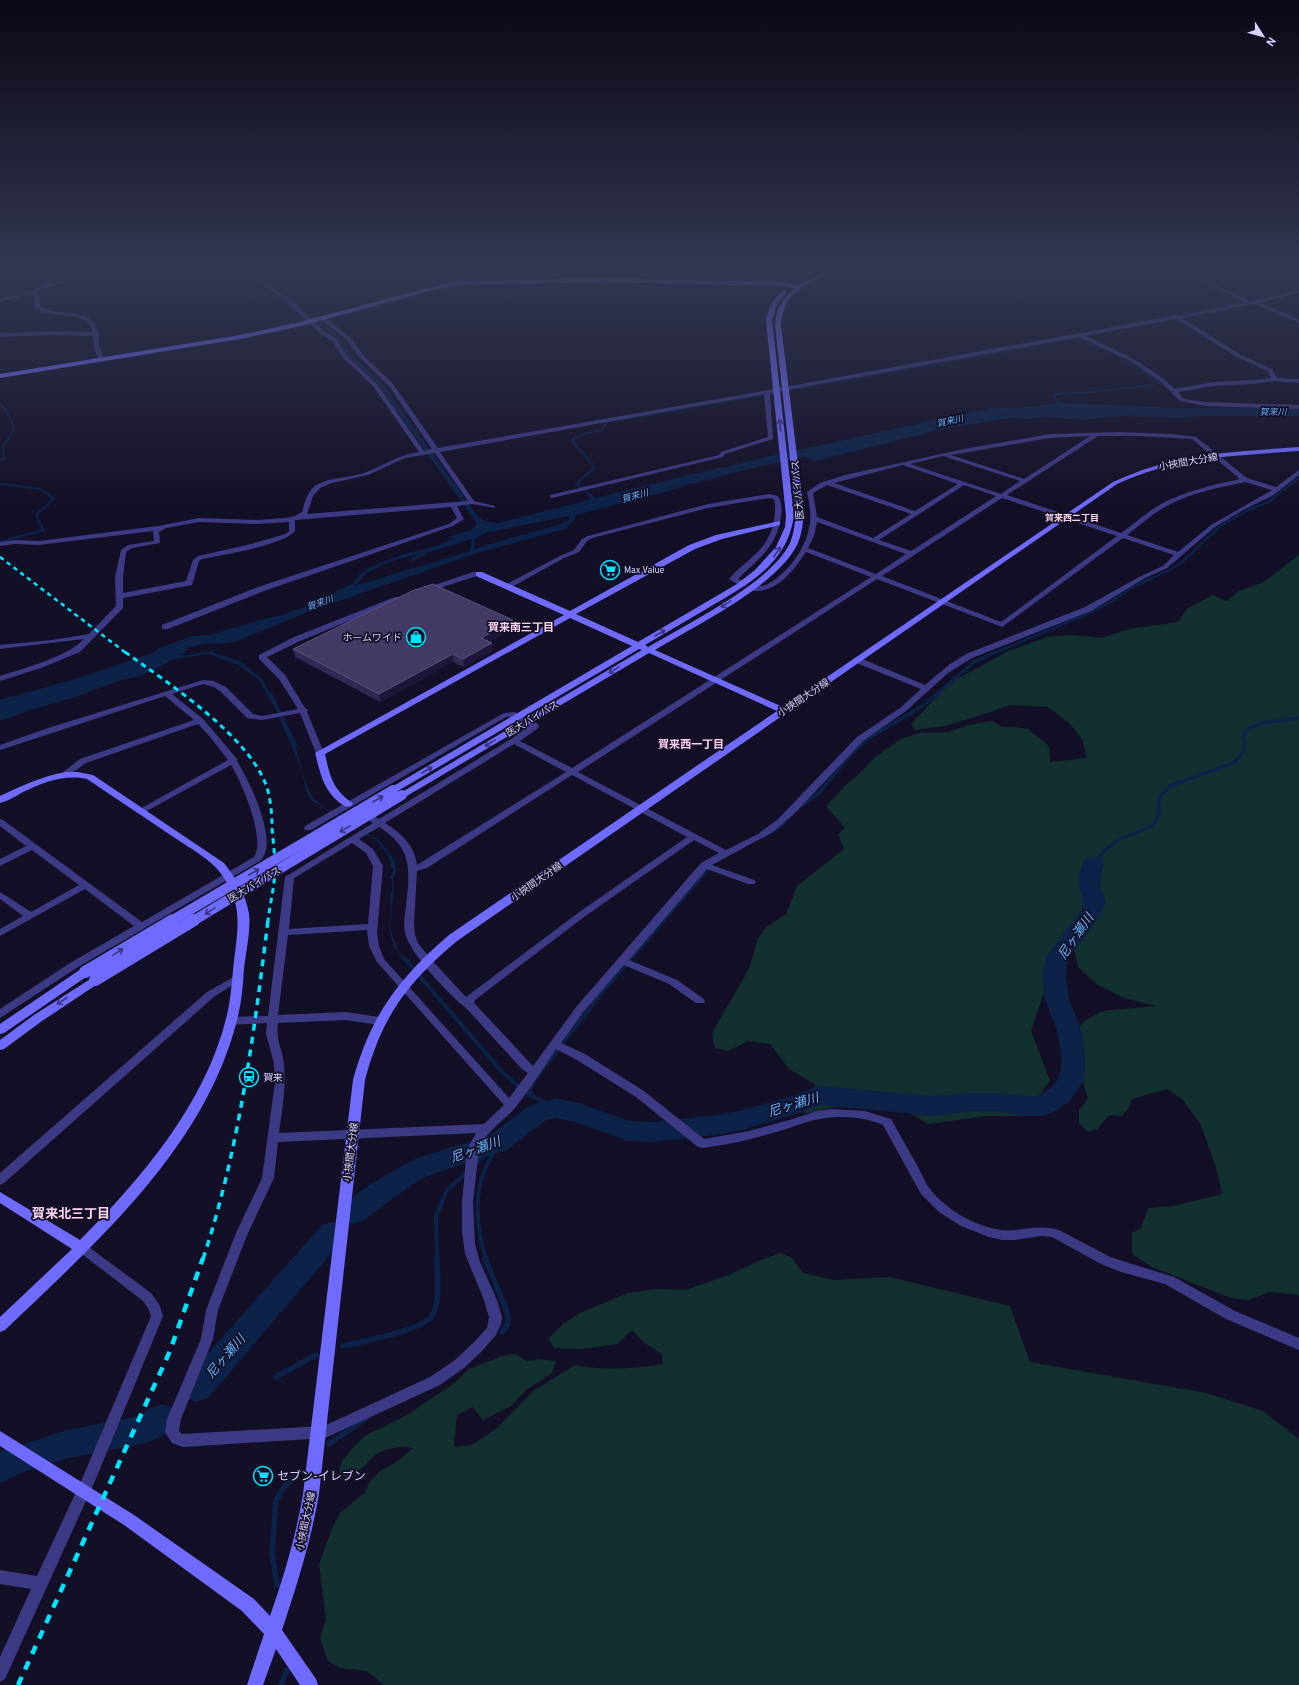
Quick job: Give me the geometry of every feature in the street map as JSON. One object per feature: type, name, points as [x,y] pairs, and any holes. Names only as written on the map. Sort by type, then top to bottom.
[{"type":"main road","points":[[0,376],[170,349]]},
{"type":"main road","points":[[747,584],[768,564],[780,549],[790,523],[790,509],[772,349]]},
{"type":"main road","name":"医大バイパス","points":[[0,1030],[85,972],[398,792],[522,719],[639,646],[747,584],[769,574],[782,561],[792,547],[800,523],[799,501],[781,349]]},
{"type":"main road","name":"小挾間大分線","points":[[255,1685],[292,1576],[306,1524],[311,1494],[359,1080],[363,1063],[379,1021],[402,986],[420,967],[453,938],[1110,486],[1135,473],[1175,462],[1215,456],[1299,449]]},
{"type":"main road","points":[[348,804],[335,795],[329,786],[320,753],[692,548],[719,537],[777,523]]},
{"type":"main road","points":[[479,574],[783,710]]},
{"type":"main road","name":"医大バイパス","points":[[522,719],[648,650],[747,584]]},
{"type":"main road","points":[[0,800],[43,780],[66,774],[78,774],[90,777],[213,859],[228,875],[241,902],[244,915],[238,978],[231,1021],[209,1080],[176,1138],[136,1192],[82,1248],[0,1326]]},
{"type":"main road","name":"医大バイパス","points":[[0,1046],[38,1018],[95,980],[398,792]]},
{"type":"main road","points":[[0,1198],[82,1248]]},
{"type":"main road","points":[[0,1438],[129,1520],[248,1605],[273,1631],[310,1685]]},
{"type":"street","points":[[97,349],[102,360]]},
{"type":"street","points":[[340,349],[346,358],[375,385],[422,452]]},
{"type":"street","points":[[356,349],[361,356],[390,385],[472,502]]},
{"type":"street","points":[[120,596],[189,583],[196,560],[200,557],[248,547],[288,535],[292,531],[296,518],[305,513],[310,495],[318,487],[330,482],[366,474],[403,457],[422,452],[767,392],[786,391],[1005,349]]},
{"type":"street","points":[[1110,349],[1133,360],[1174,391],[1182,400],[1201,404],[1299,407]]},
{"type":"street","points":[[1227,349],[1239,356],[1270,370],[1275,379]]},
{"type":"street","points":[[1174,391],[1209,384],[1253,382],[1275,379],[1299,380]]},
{"type":"street","points":[[552,496],[721,456],[723,453],[733,449],[771,438],[767,392]]},
{"type":"street","points":[[412,870],[424,866],[1096,435]]},
{"type":"street","points":[[507,586],[562,557],[577,551],[584,540],[590,537],[708,506],[773,496],[776,497],[778,501],[779,510],[775,534],[760,556],[733,580],[747,584],[756,591],[762,590],[791,568],[804,549],[811,535],[813,518],[810,492],[813,489],[827,483],[904,463],[1023,439],[1050,436],[1096,435],[1190,437],[1246,480],[1276,490]]},
{"type":"street","points":[[944,455],[1025,481]]},
{"type":"street","points":[[904,463],[1180,555]]},
{"type":"street","points":[[308,828],[504,715],[510,714],[535,727],[290,877],[272,1040],[279,1063],[279,1099],[274,1138],[265,1186],[242,1233],[212,1310],[207,1339],[174,1419],[172,1432],[177,1439],[195,1442],[318,1434],[330,1430],[449,1373],[492,1332],[495,1326],[495,1314],[469,1247],[467,1222],[474,1146],[481,1134],[511,1105],[526,1082],[591,996],[623,961],[704,865],[725,852],[770,830],[808,794],[854,744],[903,709],[927,689],[948,668],[960,660],[1088,609],[1143,577],[1165,567],[1204,533],[1222,520],[1264,498],[1299,472]]},
{"type":"street","points":[[804,549],[1002,625],[1150,514],[1177,498],[1206,489],[1246,480]]},
{"type":"street","points":[[827,483],[915,513]]},
{"type":"street","points":[[874,540],[963,483]]},
{"type":"street","points":[[0,544],[15,542],[39,543],[160,528],[202,520],[239,522],[453,505],[472,502],[493,507]]},
{"type":"street","points":[[165,627],[288,579],[457,522],[461,518],[453,505]]},
{"type":"street","points":[[813,518],[912,554]]},
{"type":"street","points":[[0,679],[38,666],[77,650],[92,636],[120,606],[119,577],[123,551],[129,547],[152,545],[158,542],[156,532],[160,528]]},
{"type":"street","points":[[422,591],[473,574],[479,574]]},
{"type":"street","points":[[320,753],[304,710],[285,679],[275,667],[262,657],[296,640],[404,597]]},
{"type":"street","points":[[0,646],[52,642],[92,636]]},
{"type":"street","points":[[856,660],[927,689]]},
{"type":"street","points":[[0,748],[51,730],[202,682],[210,683],[220,688],[250,716],[255,718],[304,710]]},
{"type":"street","points":[[0,1014],[74,965],[257,859],[262,854],[259,822],[253,802],[234,760],[218,739],[200,721],[167,694]]},
{"type":"street","points":[[66,774],[83,761],[200,721]]},
{"type":"street","points":[[514,741],[725,852]]},
{"type":"street","points":[[140,811],[234,760]]},
{"type":"street","points":[[348,804],[396,836],[406,847],[412,861],[410,931],[416,946],[420,967],[471,1006],[526,1066],[534,1072]]},
{"type":"street","points":[[0,822],[141,926]]},
{"type":"street","points":[[471,1006],[470,1001],[473,996],[581,915],[694,836]]},
{"type":"street","points":[[352,839],[370,851],[378,866],[373,928],[373,940],[376,953],[402,986],[504,1100],[511,1105]]},
{"type":"street","points":[[0,863],[33,846]]},
{"type":"street","points":[[704,865],[751,882]]},
{"type":"street","points":[[0,933],[86,885]]},
{"type":"street","points":[[0,895],[30,916]]},
{"type":"street","points":[[284,932],[373,928]]},
{"type":"street","points":[[623,961],[672,982],[700,1001]]},
{"type":"street","points":[[0,1180],[211,994],[238,978]]},
{"type":"street","points":[[231,1021],[346,1016],[379,1021]]},
{"type":"street","points":[[555,1044],[581,1057],[630,1087],[702,1144],[723,1142],[806,1120],[822,1114],[839,1113],[880,1118],[887,1122],[925,1191],[949,1214],[967,1224],[986,1232],[1011,1235],[1048,1232],[1056,1233],[1088,1252],[1113,1264],[1165,1278],[1222,1311],[1299,1344]]},
{"type":"street","points":[[274,1138],[488,1128]]},
{"type":"street","points":[[0,1674],[84,1491],[155,1322],[157,1311],[147,1297],[82,1248]]},
{"type":"street","points":[[0,1577],[41,1584]]},
{"type":"green space","points":[[1299,555],[1299,1295],[1269,1292],[1249,1300],[1231,1298],[1152,1267],[1132,1254],[1132,1233],[1141,1228],[1148,1208],[1173,1206],[1222,1194],[1216,1167],[1200,1123],[1182,1099],[1167,1089],[1132,1099],[1128,1109],[1122,1116],[1109,1115],[1097,1129],[1088,1132],[1079,1123],[1079,1110],[1088,1099],[1078,1065],[1073,1036],[1083,1022],[1102,1011],[1156,1006],[1124,998],[1098,985],[1078,967],[1074,947],[1062,958],[1046,987],[1031,1031],[1050,1081],[1024,1116],[986,1116],[928,1124],[883,1096],[809,1113],[794,1112],[798,1103],[816,1085],[789,1069],[770,1044],[748,1041],[728,1051],[715,1048],[712,1033],[749,969],[758,938],[767,927],[786,914],[797,886],[844,849],[838,834],[845,828],[826,806],[876,756],[903,738],[920,733],[948,732],[968,725],[992,721],[1002,727],[1028,729],[1049,746],[1050,762],[1087,758],[1082,739],[1069,723],[1048,707],[1009,705],[945,726],[915,730],[911,724],[950,683],[1008,651],[1047,637],[1069,635],[1102,638],[1129,629],[1178,622],[1188,608],[1213,595],[1226,601],[1239,591],[1264,582]]},
{"type":"green space","points":[[780,1253],[791,1257],[803,1273],[835,1280],[889,1277],[1010,1306],[1030,1362],[1206,1393],[1263,1411],[1299,1439],[1299,1685],[384,1685],[367,1671],[340,1668],[328,1661],[320,1638],[326,1619],[319,1564],[333,1526],[340,1513],[364,1493],[370,1482],[380,1471],[398,1461],[413,1448],[396,1447],[380,1452],[360,1470],[351,1476],[345,1477],[339,1472],[342,1461],[355,1445],[366,1435],[407,1415],[453,1384],[469,1369],[501,1356],[515,1354],[527,1361],[538,1359],[556,1361],[552,1373],[526,1390],[511,1406],[483,1420],[473,1407],[457,1415],[454,1447],[472,1445],[497,1428],[533,1391],[575,1365],[619,1369],[663,1364],[662,1354],[646,1344],[632,1330],[617,1344],[581,1349],[554,1348],[548,1339],[563,1324],[580,1313],[628,1293],[656,1289],[686,1290],[731,1274]]},
{"type":"water","points":[[343,349],[348,349],[353,356],[381,381],[477,515],[484,521],[498,523],[588,500],[591,496],[596,498],[692,474],[776,456],[777,461],[576,515],[574,521],[565,529],[477,553],[308,612],[235,642],[220,644],[209,643],[180,650],[177,655],[187,655],[220,649],[212,652],[241,662],[262,679],[269,692],[272,693],[297,744],[296,748],[306,784],[313,798],[322,806],[380,841],[395,861],[396,871],[393,881],[394,889],[390,928],[398,951],[409,960],[406,962],[394,947],[389,929],[391,910],[390,899],[392,889],[392,879],[390,877],[393,873],[391,872],[394,870],[391,867],[388,856],[375,840],[311,800],[306,791],[302,771],[277,712],[259,680],[238,665],[208,654],[174,659],[141,676],[121,680],[76,697],[34,709],[0,721],[0,700],[89,675],[120,673],[133,670],[153,661],[153,655],[157,649],[192,636],[210,635],[282,615],[330,598],[336,591],[353,584],[359,575],[370,567],[401,555],[439,545],[456,537],[442,539],[471,530],[477,524],[378,384],[348,357]],"holes":[[[569,516],[569,520],[558,525],[474,549],[475,539],[485,533]],[[472,539],[470,551],[354,586],[367,573],[387,563],[423,552],[402,562],[412,558],[410,562],[427,553]]]},
{"type":"water","points":[[1057,402],[1068,409],[1169,411],[1209,415],[1182,418],[1121,416],[1082,420],[1045,417],[1027,419],[1009,418],[943,429],[814,461],[802,455],[802,452],[870,440],[1006,410],[1035,411],[1061,409]]},
{"type":"building","name":"ホームワイド","points":[[433,584],[513,620],[481,638],[492,643],[463,659],[453,654],[379,694],[293,649],[412,591]]},
{"type":"waterway","points":[[574,439],[583,434],[602,430],[608,421],[622,420],[1018,349]]},
{"type":"waterway","points":[[1060,406],[1053,395],[1125,389],[1160,383],[1131,362],[1103,349]]},
{"type":"waterway","points":[[0,403],[11,419],[14,430],[8,439]]},
{"type":"waterway","name":"賀来川","points":[[748,465],[991,412],[1033,411],[1060,407],[1174,412],[1299,412]]},
{"type":"waterway","points":[[0,460],[4,459],[3,447],[9,438]]},
{"type":"waterway","points":[[574,439],[572,441],[594,466],[593,469],[576,484],[594,498]]},
{"type":"waterway","points":[[994,653],[1090,613],[1111,602],[1133,587],[1169,570],[1181,563],[1219,527],[1246,511],[1268,502],[1299,478]]},
{"type":"waterway","points":[[0,484],[41,489],[54,499],[37,514],[38,520],[44,530],[0,542]]},
{"type":"waterway","name":"賀来川","points":[[84,682],[179,649]]},
{"type":"waterway","points":[[801,806],[819,793],[852,753],[869,738],[924,705],[974,662],[996,652]]},
{"type":"waterway","points":[[1093,864],[1106,849],[1118,840],[1152,826],[1155,823],[1158,817],[1159,798],[1170,786],[1235,762],[1245,749],[1243,736],[1249,728],[1263,723],[1299,718]]},
{"type":"waterway","points":[[762,837],[779,827],[793,813]]},
{"type":"waterway","name":"尼ヶ瀬川","points":[[353,1213],[378,1194],[412,1172],[426,1165],[498,1143],[538,1113],[556,1108],[579,1113],[628,1131],[653,1132],[723,1124],[742,1120],[793,1105],[819,1095],[934,1106],[971,1102],[997,1102],[1025,1106],[1042,1106],[1060,1095],[1070,1082],[1073,1070],[1073,1053],[1069,1030],[1057,999],[1054,977],[1057,957],[1093,910],[1095,902],[1089,885],[1093,864]]},
{"type":"waterway","points":[[663,921],[710,867]]},
{"type":"waterway","points":[[536,1078],[598,997],[664,920]]},
{"type":"waterway","points":[[404,958],[503,1073],[531,1096]]},
{"type":"waterway","points":[[533,1083],[530,1089],[532,1096],[556,1108]]},
{"type":"waterway","points":[[474,1165],[498,1143]]},
{"type":"waterway","points":[[486,1259],[479,1229],[478,1197],[483,1173],[497,1146]]},
{"type":"waterway","points":[[437,1259],[436,1216],[447,1190],[468,1171]]},
{"type":"waterway","name":"尼ヶ瀬川","points":[[197,1388],[332,1233]]},
{"type":"waterway","points":[[343,1346],[405,1331],[417,1326],[432,1316],[435,1310],[438,1295],[437,1258]]},
{"type":"waterway","points":[[485,1258],[508,1314],[508,1324],[502,1332]]},
{"type":"waterway","points":[[276,1377],[316,1355]]},
{"type":"waterway","name":"尼ヶ瀬川","points":[[0,1468],[13,1461],[68,1444],[145,1429],[162,1418]]},
{"type":"waterway","points":[[329,1444],[366,1418]]},
{"type":"waterway","points":[[277,1585],[272,1554],[276,1500],[285,1486],[299,1472]]},
{"type":"waterway","points":[[281,1685],[287,1670]]},
{"type":"railway","points":[[0,557],[126,653]]},
{"type":"railway","points":[[125,652],[164,679],[228,732],[246,752],[260,771],[270,800],[275,857],[274,880],[268,921]]},
{"type":"railway","points":[[203,1259],[216,1218],[236,1134],[251,1049],[268,920]]},
{"type":"railway","points":[[18,1685],[170,1351],[203,1258]]},
{"type":"place","name":"Max Value","points":[[610,570]]},
{"type":"place","name":"ホームワイド","points":[[416,637]]},
{"type":"place","name":"賀来","points":[[249,1077]]},
{"type":"place","name":"セブン-イレブン","points":[[263,1476]]},
{"type":"district","name":"賀来西二丁目","points":[[1072,518]]},
{"type":"district","name":"賀来南三丁目","points":[[521,627]]},
{"type":"district","name":"賀来西一丁目","points":[[691,744]]},
{"type":"district","name":"賀来北三丁目","points":[[71,1213]]}]
